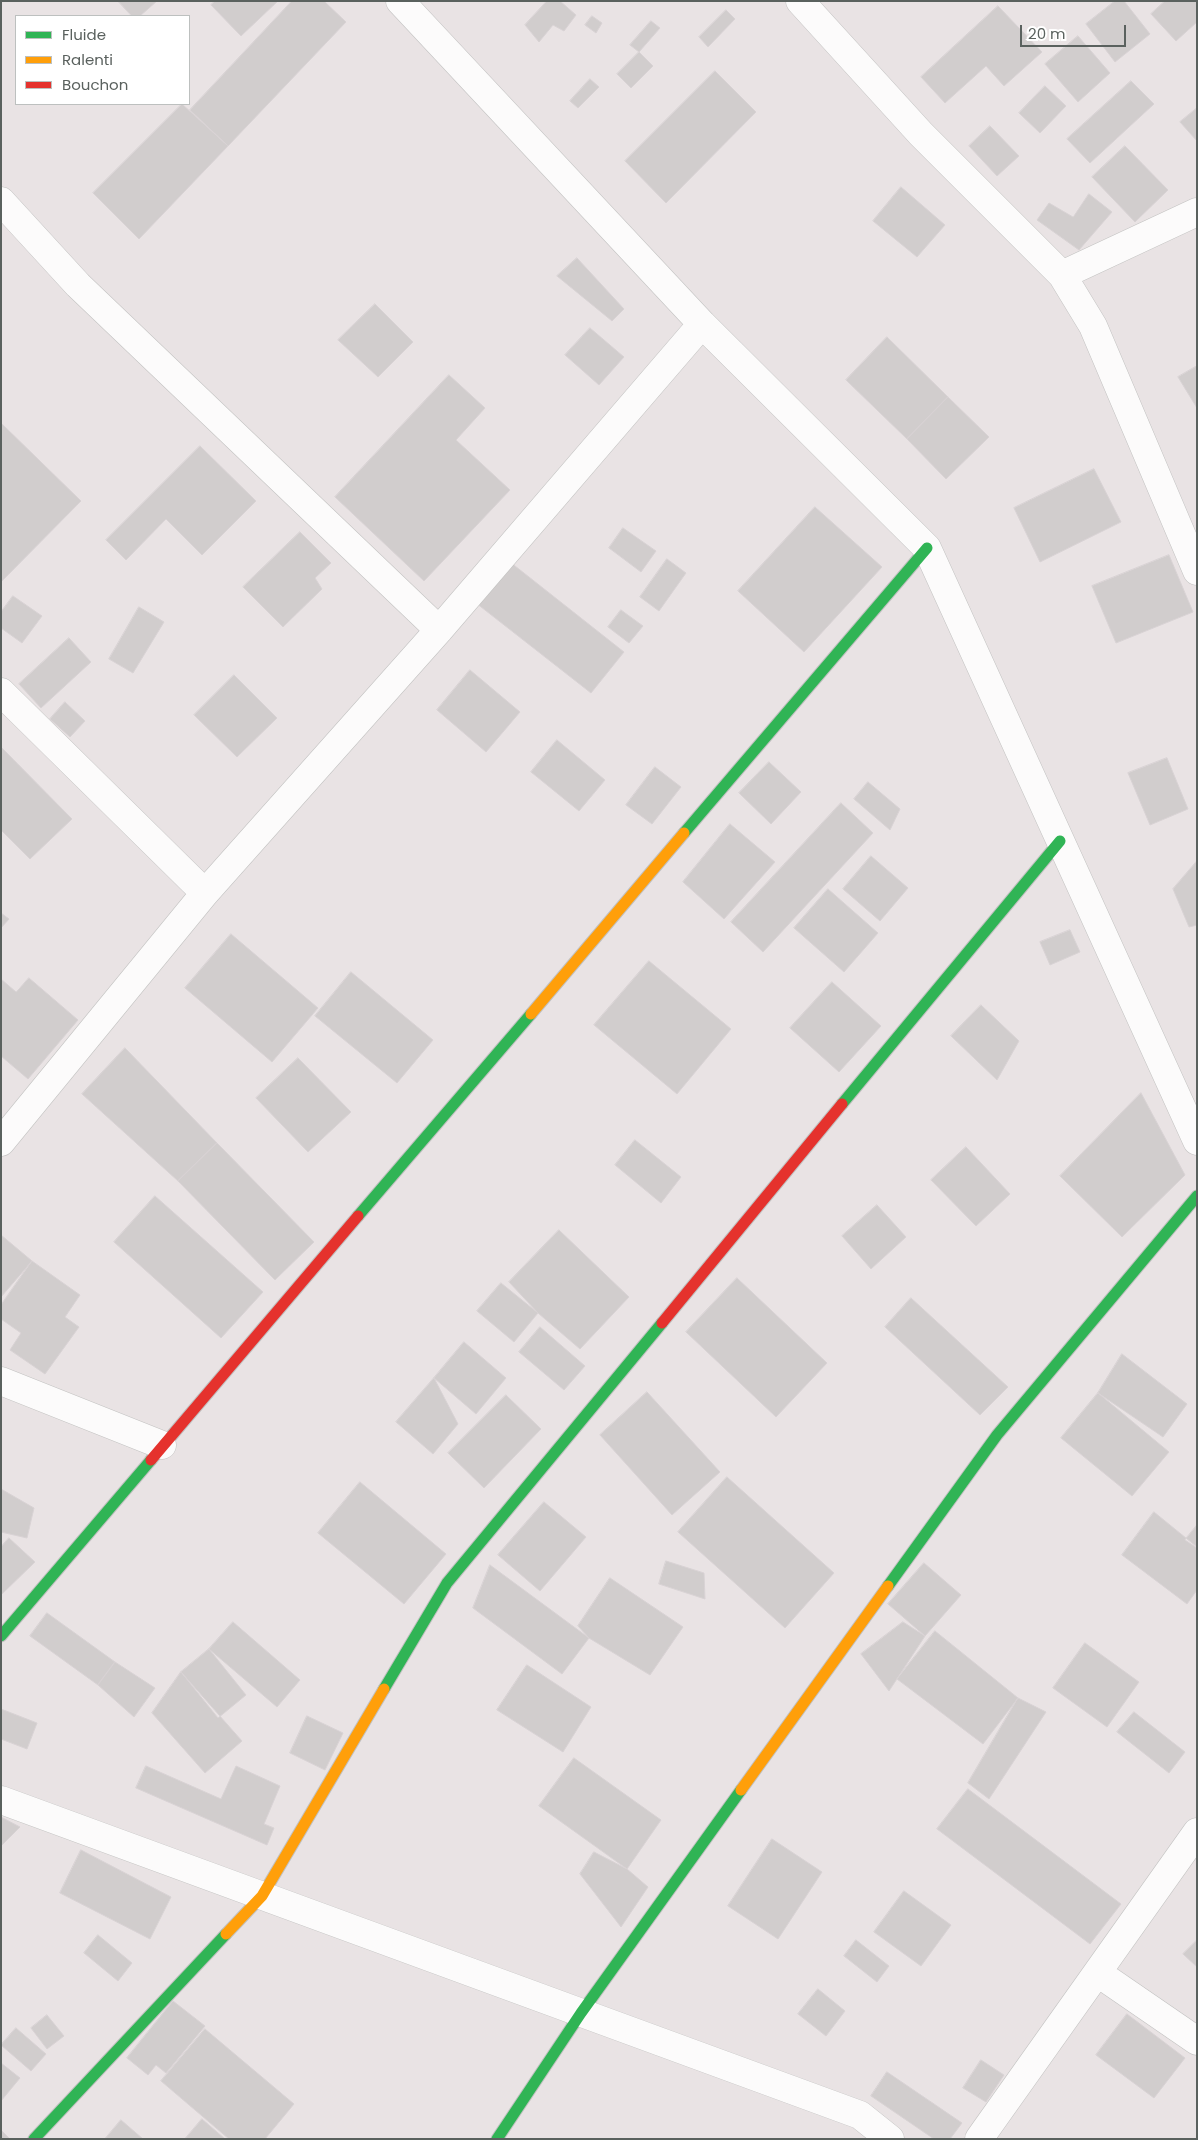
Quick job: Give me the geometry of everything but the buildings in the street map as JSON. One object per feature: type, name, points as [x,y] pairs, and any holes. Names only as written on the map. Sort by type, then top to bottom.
[{"type":"street","points":[[400,1],[702,324],[926,548],[1197,1141]]},
{"type":"street","points":[[800,1],[921,134],[1062,275],[1093,326],[1197,571]]},
{"type":"street","points":[[1,201],[78,285],[438,630]]},
{"type":"street","points":[[1062,275],[1197,212]]},
{"type":"street","points":[[1,1142],[205,893],[438,630],[702,324]]},
{"type":"street","points":[[1,1636],[926,548]]},
{"type":"street","points":[[1,692],[205,893]]},
{"type":"street","points":[[34,2139],[262,1896],[447,1583],[1060,841]]},
{"type":"street","points":[[497,2139],[581,2013],[997,1435],[1197,1196]]},
{"type":"street","points":[[1,1381],[162,1446]]},
{"type":"street","points":[[1,1800],[860,2116],[890,2139]]},
{"type":"street","points":[[978,2139],[1197,1832]]},
{"type":"street","points":[[1098,1973],[1197,2041]]},
{"type":"traffic: fast","points":[[684,833],[927,548]]},
{"type":"traffic: fast","points":[[842,1104],[1060,841]]},
{"type":"traffic: fast","points":[[358,1216],[531,1014]]},
{"type":"traffic: fast","points":[[888,1586],[997,1435],[1197,1196]]},
{"type":"traffic: fast","points":[[384,1689],[447,1583],[662,1323]]},
{"type":"traffic: fast","points":[[1,1636],[151,1460]]},
{"type":"traffic: fast","points":[[497,2139],[581,2013],[741,1790]]},
{"type":"traffic: fast","points":[[34,2139],[226,1934]]},
{"type":"traffic: slow","points":[[531,1014],[684,833]]},
{"type":"traffic: slow","points":[[741,1790],[888,1586]]},
{"type":"traffic: slow","points":[[226,1934],[262,1896],[384,1689]]},
{"type":"traffic: jam","points":[[662,1323],[842,1104]]},
{"type":"traffic: jam","points":[[151,1460],[358,1216]]}]
